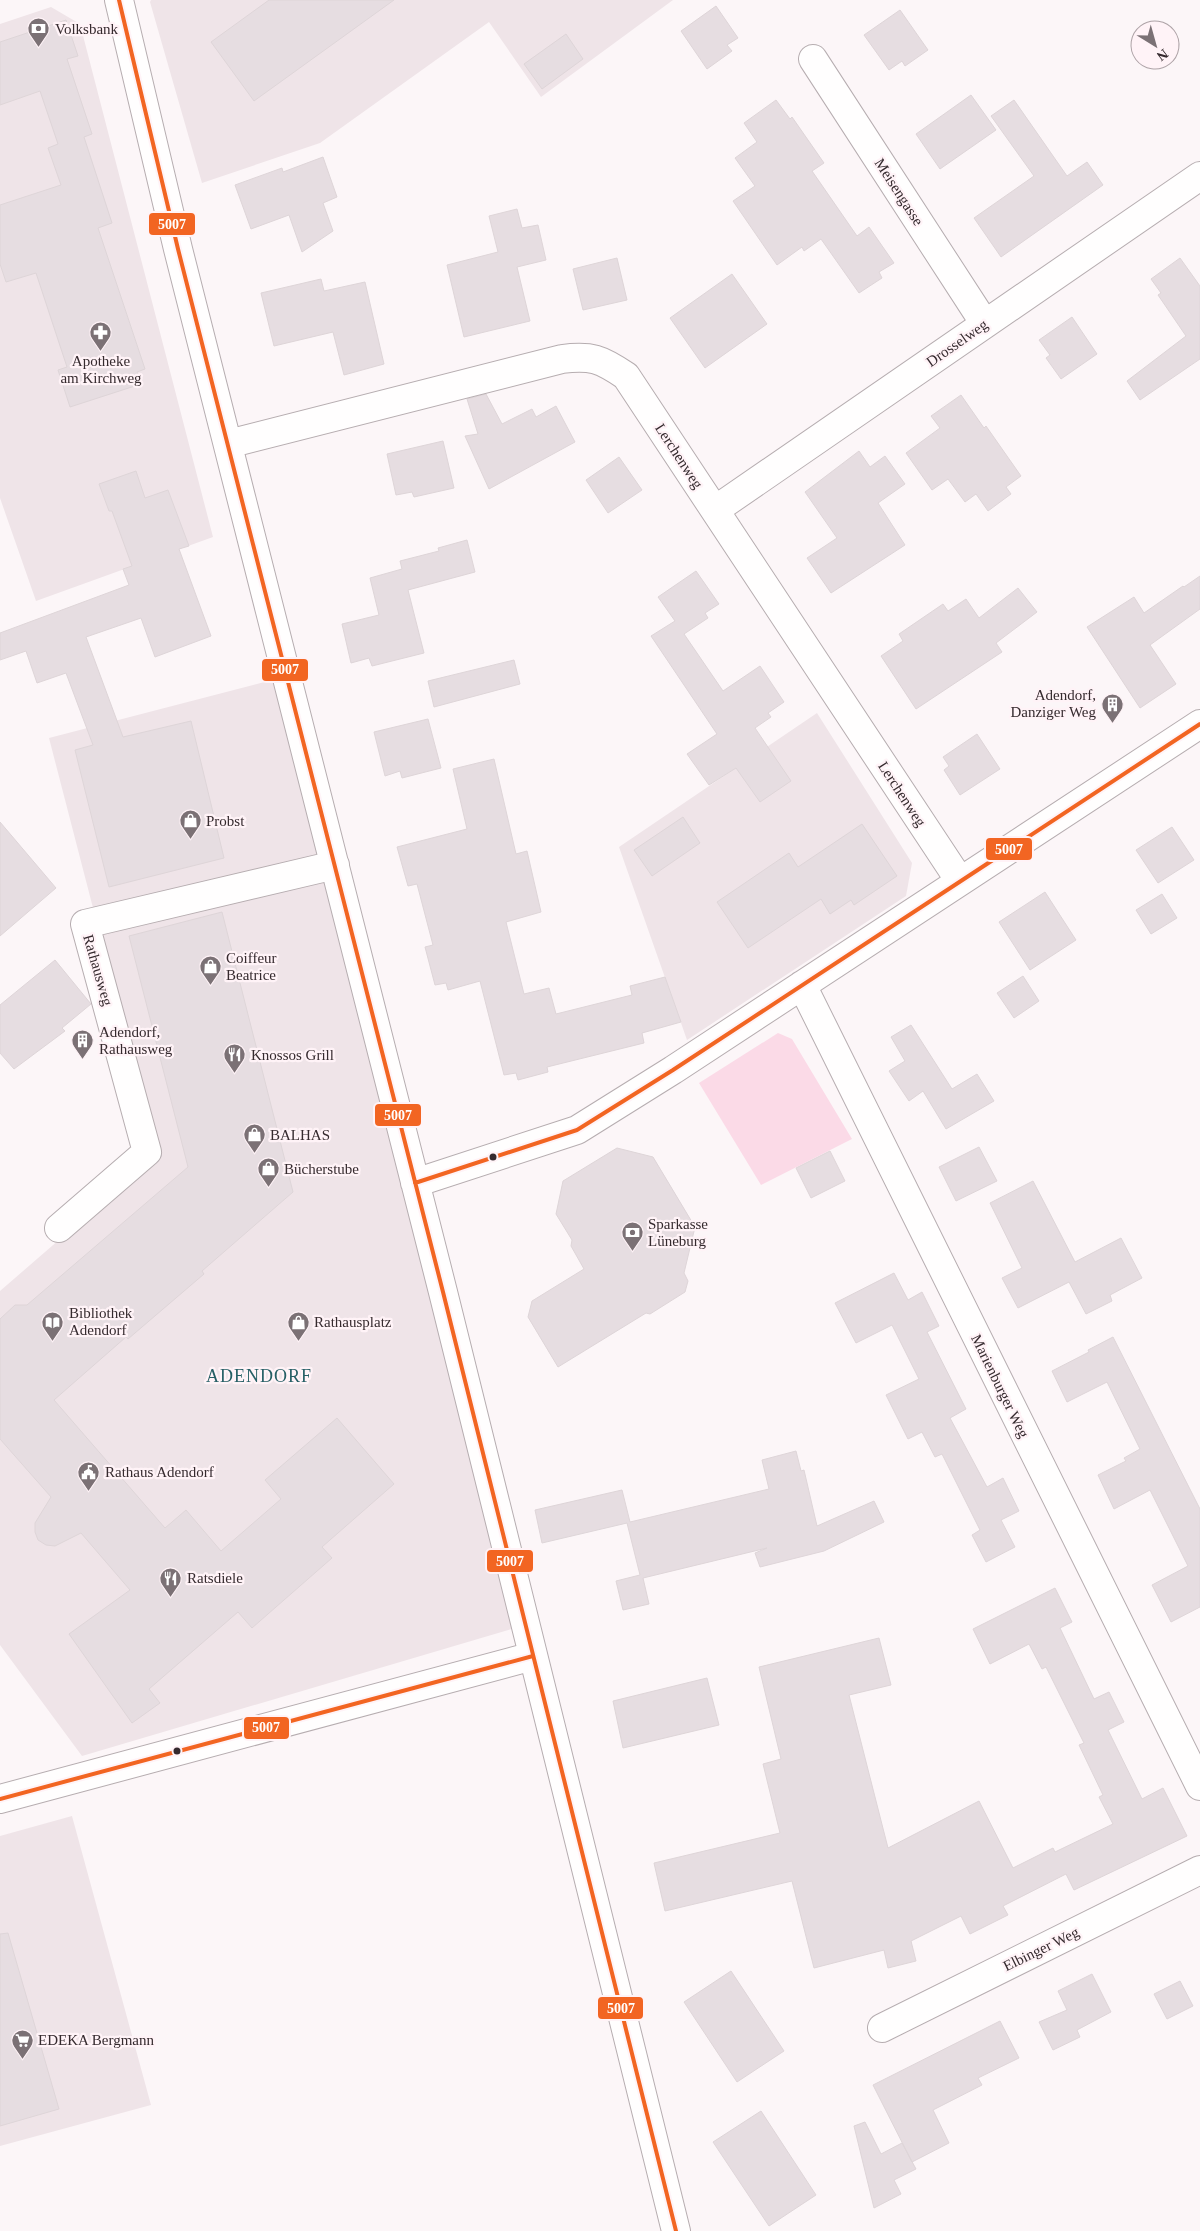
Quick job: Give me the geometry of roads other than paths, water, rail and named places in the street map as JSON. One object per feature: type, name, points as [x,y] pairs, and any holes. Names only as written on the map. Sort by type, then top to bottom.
[{"type":"street","points":[[119,0],[178,249],[415,1183],[676,2231]]},
{"type":"street","name":"Meisengasse","points":[[813,59],[985,324]]},
{"type":"street","name":"Drosselweg","points":[[714,510],[1200,176]]},
{"type":"street","name":"Lerchenweg","points":[[228,444],[562,359],[581,357],[605,362],[626,376],[960,881]]},
{"type":"street","points":[[415,1183],[577,1130],[1200,724]]},
{"type":"street","name":"Rathausweg","points":[[59,1228],[147,1152],[85,924],[335,866]]},
{"type":"street","name":"Marienburger Weg","points":[[802,985],[1200,1786]]},
{"type":"street","points":[[0,1799],[533,1656]]},
{"type":"street","name":"Elbinger Weg","points":[[882,2028],[1200,1870]]},
{"type":"place","name":"Volksbank","points":[[39,48]]},
{"type":"place","name":"Apotheke am Kirchweg","points":[[101,351]]},
{"type":"place","name":"Adendorf, Danziger Weg","points":[[1112,723]]},
{"type":"place","name":"Probst","points":[[190,840]]},
{"type":"place","name":"Coiffeur Beatrice","points":[[210,986]]},
{"type":"place","name":"Adendorf, Rathausweg","points":[[83,1060]]},
{"type":"place","name":"Knossos Grill","points":[[235,1074]]},
{"type":"place","name":"BALHAS","points":[[254,1154]]},
{"type":"place","name":"Bücherstube","points":[[268,1188]]},
{"type":"place","name":"Sparkasse Lüneburg","points":[[632,1252]]},
{"type":"place","name":"Bibliothek Adendorf","points":[[53,1341]]},
{"type":"place","name":"Rathausplatz","points":[[298,1341]]},
{"type":"place","name":"Rathaus Adendorf","points":[[89,1491]]},
{"type":"place","name":"Ratsdiele","points":[[171,1597]]},
{"type":"place","name":"EDEKA Bergmann","points":[[22,2059]]},
{"type":"district","name":"ADENDORF","points":[[259,1376]]}]
